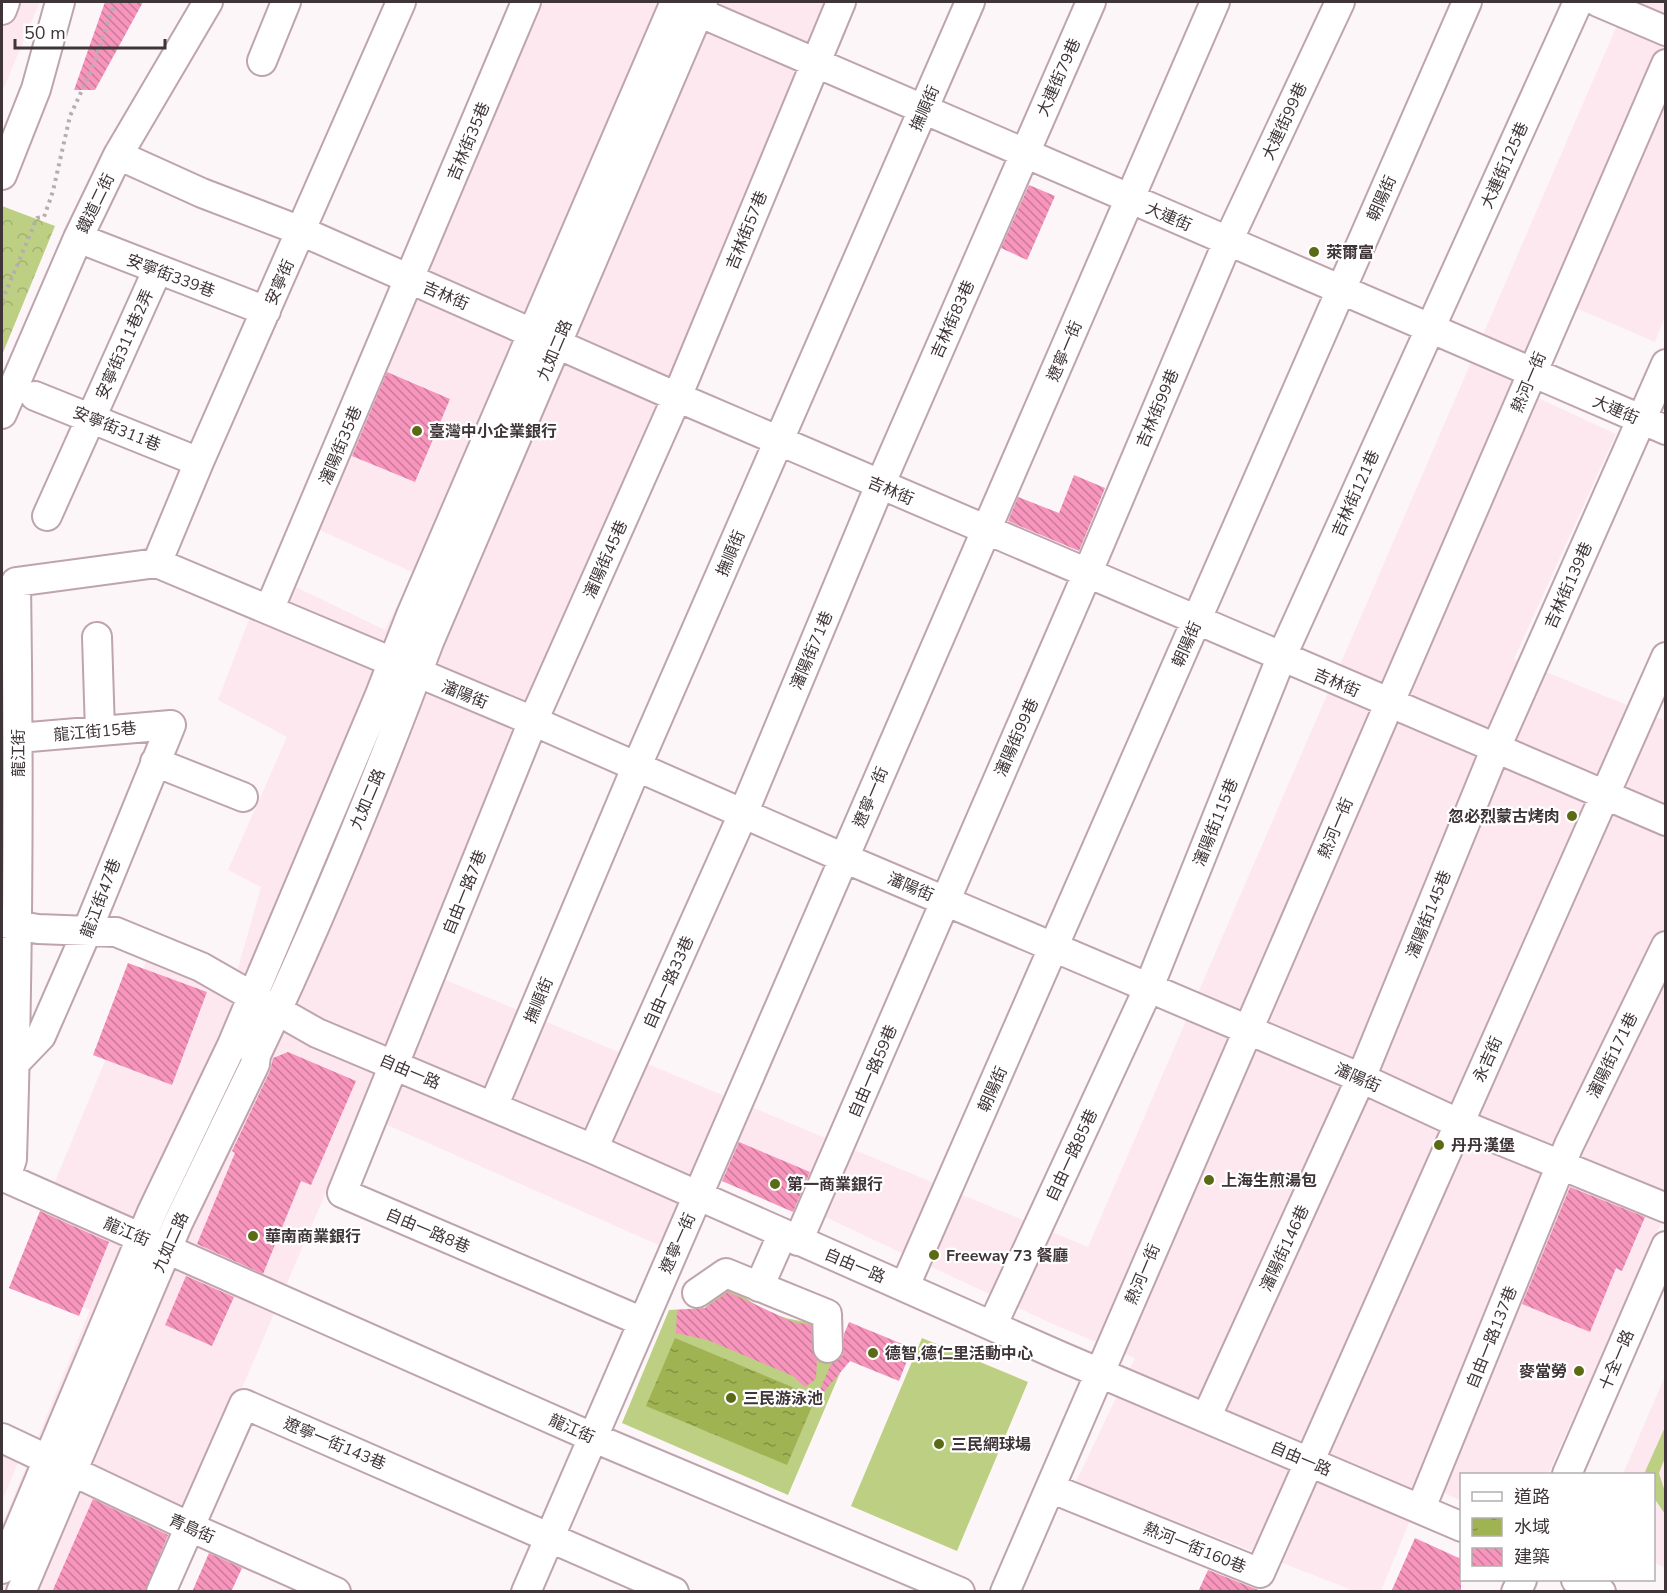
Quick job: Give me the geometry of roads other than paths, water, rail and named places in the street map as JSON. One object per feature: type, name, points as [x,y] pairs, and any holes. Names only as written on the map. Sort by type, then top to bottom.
[{"type":"street","points":[[2,10],[5,2]]},
{"type":"street","points":[[2,175],[36,89],[60,2]]},
{"type":"street","name":"鐵道二街","points":[[2,414],[78,238],[118,155],[208,2]]},
{"type":"street","points":[[262,61],[286,2]]},
{"type":"street","name":"安寧街","points":[[157,563],[401,2]]},
{"type":"street","name":"吉林街35巷","points":[[410,280],[526,2]]},
{"type":"street","name":"吉林街57巷","points":[[677,397],[841,2]]},
{"type":"street","name":"撫順街","points":[[493,1107],[636,768],[970,2]]},
{"type":"street","name":"大連街79巷","points":[[1024,153],[1091,2]]},
{"type":"street","name":"遼寧一街","points":[[526,1592],[1215,2]]},
{"type":"street","name":"大連街99巷","points":[[1228,241],[1340,2]]},
{"type":"street","name":"朝陽街","points":[[905,1286],[1467,2]]},
{"type":"street","name":"大連街125巷","points":[[1430,328],[1578,2]]},
{"type":"street","points":[[1598,2],[1665,31]]},
{"type":"street","name":"大連街","points":[[685,4],[814,63],[1653,425]]},
{"type":"street","name":"九如二路","points":[[21,1592],[61,1468],[253,996],[405,668],[685,4]]},
{"type":"street","name":"熱河一街","points":[[1005,1592],[1665,64]]},
{"type":"street","name":"吉林街83巷","points":[[880,485],[1024,153]]},
{"type":"street","name":"吉林街","points":[[118,155],[202,193],[301,231],[986,531],[1665,821]]},
{"type":"street","name":"安寧街339巷","points":[[78,238],[157,271],[266,311]]},
{"type":"street","name":"吉林街99巷","points":[[1087,574],[1228,241]]},
{"type":"street","name":"安寧街311巷2弄","points":[[46,516],[157,271]]},
{"type":"street","name":"瀋陽街35巷","points":[[269,610],[410,280]]},
{"type":"street","name":"吉林街121巷","points":[[1281,658],[1430,328]]},
{"type":"street","name":"吉林街139巷","points":[[1496,750],[1653,425],[1665,364]]},
{"type":"street","name":"安寧街311巷","points":[[35,396],[199,462]]},
{"type":"street","name":"瀋陽街45巷","points":[[533,721],[677,397]]},
{"type":"street","name":"瀋陽街71巷","points":[[743,814],[880,485]]},
{"type":"street","name":"瀋陽街","points":[[157,563],[533,721],[844,858],[1248,1029],[1361,1078],[1458,1124],[1665,1208]]},
{"type":"street","name":"龍江街","points":[[157,563],[9,579],[18,738],[9,924],[15,1063],[12,1160],[4,1183],[154,1243],[592,1437],[960,1592]]},
{"type":"street","name":"瀋陽街99巷","points":[[945,900],[1087,574]]},
{"type":"street","points":[[98,637],[100,731]]},
{"type":"street","name":"永吉街","points":[[1311,1461],[1665,657]]},
{"type":"street","name":"瀋陽街115巷","points":[[1149,987],[1281,658]]},
{"type":"street","name":"九如二路","points":[[154,1243],[255,1064],[256,1055],[278,1010],[405,668]]},
{"type":"street","name":"自由一路7巷","points":[[394,1064],[533,721]]},
{"type":"street","name":"龍江街15巷","points":[[18,738],[171,724]]},
{"type":"street","name":"龍江街47巷","points":[[15,1063],[41,1036],[87,931],[171,724]]},
{"type":"street","name":"瀋陽街145巷","points":[[1361,1078],[1496,750]]},
{"type":"street","points":[[155,762],[243,797]]},
{"type":"street","name":"自由一路33巷","points":[[593,1149],[743,814]]},
{"type":"street","name":"自由一路59巷","points":[[759,1287],[790,1238],[945,900]]},
{"type":"street","name":"自由一路","points":[[9,924],[38,929],[116,932],[201,967],[317,1033],[593,1149],[698,1198],[993,1324],[1099,1373],[1311,1461],[1460,1527]]},
{"type":"street","name":"瀋陽街171巷","points":[[1560,1166],[1665,946]]},
{"type":"street","name":"自由一路85巷","points":[[993,1324],[1149,987]]},
{"type":"street","name":"自由一路8巷","points":[[394,1064],[342,1193],[643,1322]]},
{"type":"street","name":"瀋陽街146巷","points":[[1206,1418],[1361,1078]]},
{"type":"street","name":"自由一路137巷","points":[[1421,1508],[1560,1166]]},
{"type":"street","name":"十全一路","points":[[1567,1473],[1665,1246]]},
{"type":"street","points":[[697,1293],[726,1272],[827,1314],[828,1348]]},
{"type":"street","name":"遼寧一街143巷","points":[[190,1527],[244,1404],[550,1536]]},
{"type":"street","name":"青島街","points":[[2,1438],[61,1468],[190,1527],[283,1581],[336,1592]]},
{"type":"street","name":"熱河一街160巷","points":[[1050,1488],[1260,1573],[1311,1461]]},
{"type":"street","name":"九如二路","points":[[2,1569],[61,1468]]},
{"type":"street","points":[[161,1592],[190,1527]]},
{"type":"street","points":[[550,1536],[674,1592]]},
{"type":"street","points":[[1578,1581],[1601,1592]]},
{"type":"water","points":[[675,1338],[816,1397],[787,1465],[646,1406]]},
{"type":"place","name":"萊爾富","points":[[1314,252]]},
{"type":"place","name":"臺灣中小企業銀行","points":[[417,431]]},
{"type":"place","name":"忽必烈蒙古烤肉","points":[[1572,816]]},
{"type":"place","name":"丹丹漢堡","points":[[1439,1145]]},
{"type":"place","name":"上海生煎湯包","points":[[1209,1180]]},
{"type":"place","name":"第一商業銀行","points":[[775,1184]]},
{"type":"place","name":"華南商業銀行","points":[[253,1236]]},
{"type":"place","name":"Freeway 73 餐廳","points":[[934,1255]]},
{"type":"place","name":"德智,德仁里活動中心","points":[[873,1353]]},
{"type":"place","name":"麥當勞","points":[[1579,1371]]},
{"type":"place","name":"三民游泳池","points":[[731,1398]]},
{"type":"place","name":"三民網球場","points":[[939,1444]]}]
